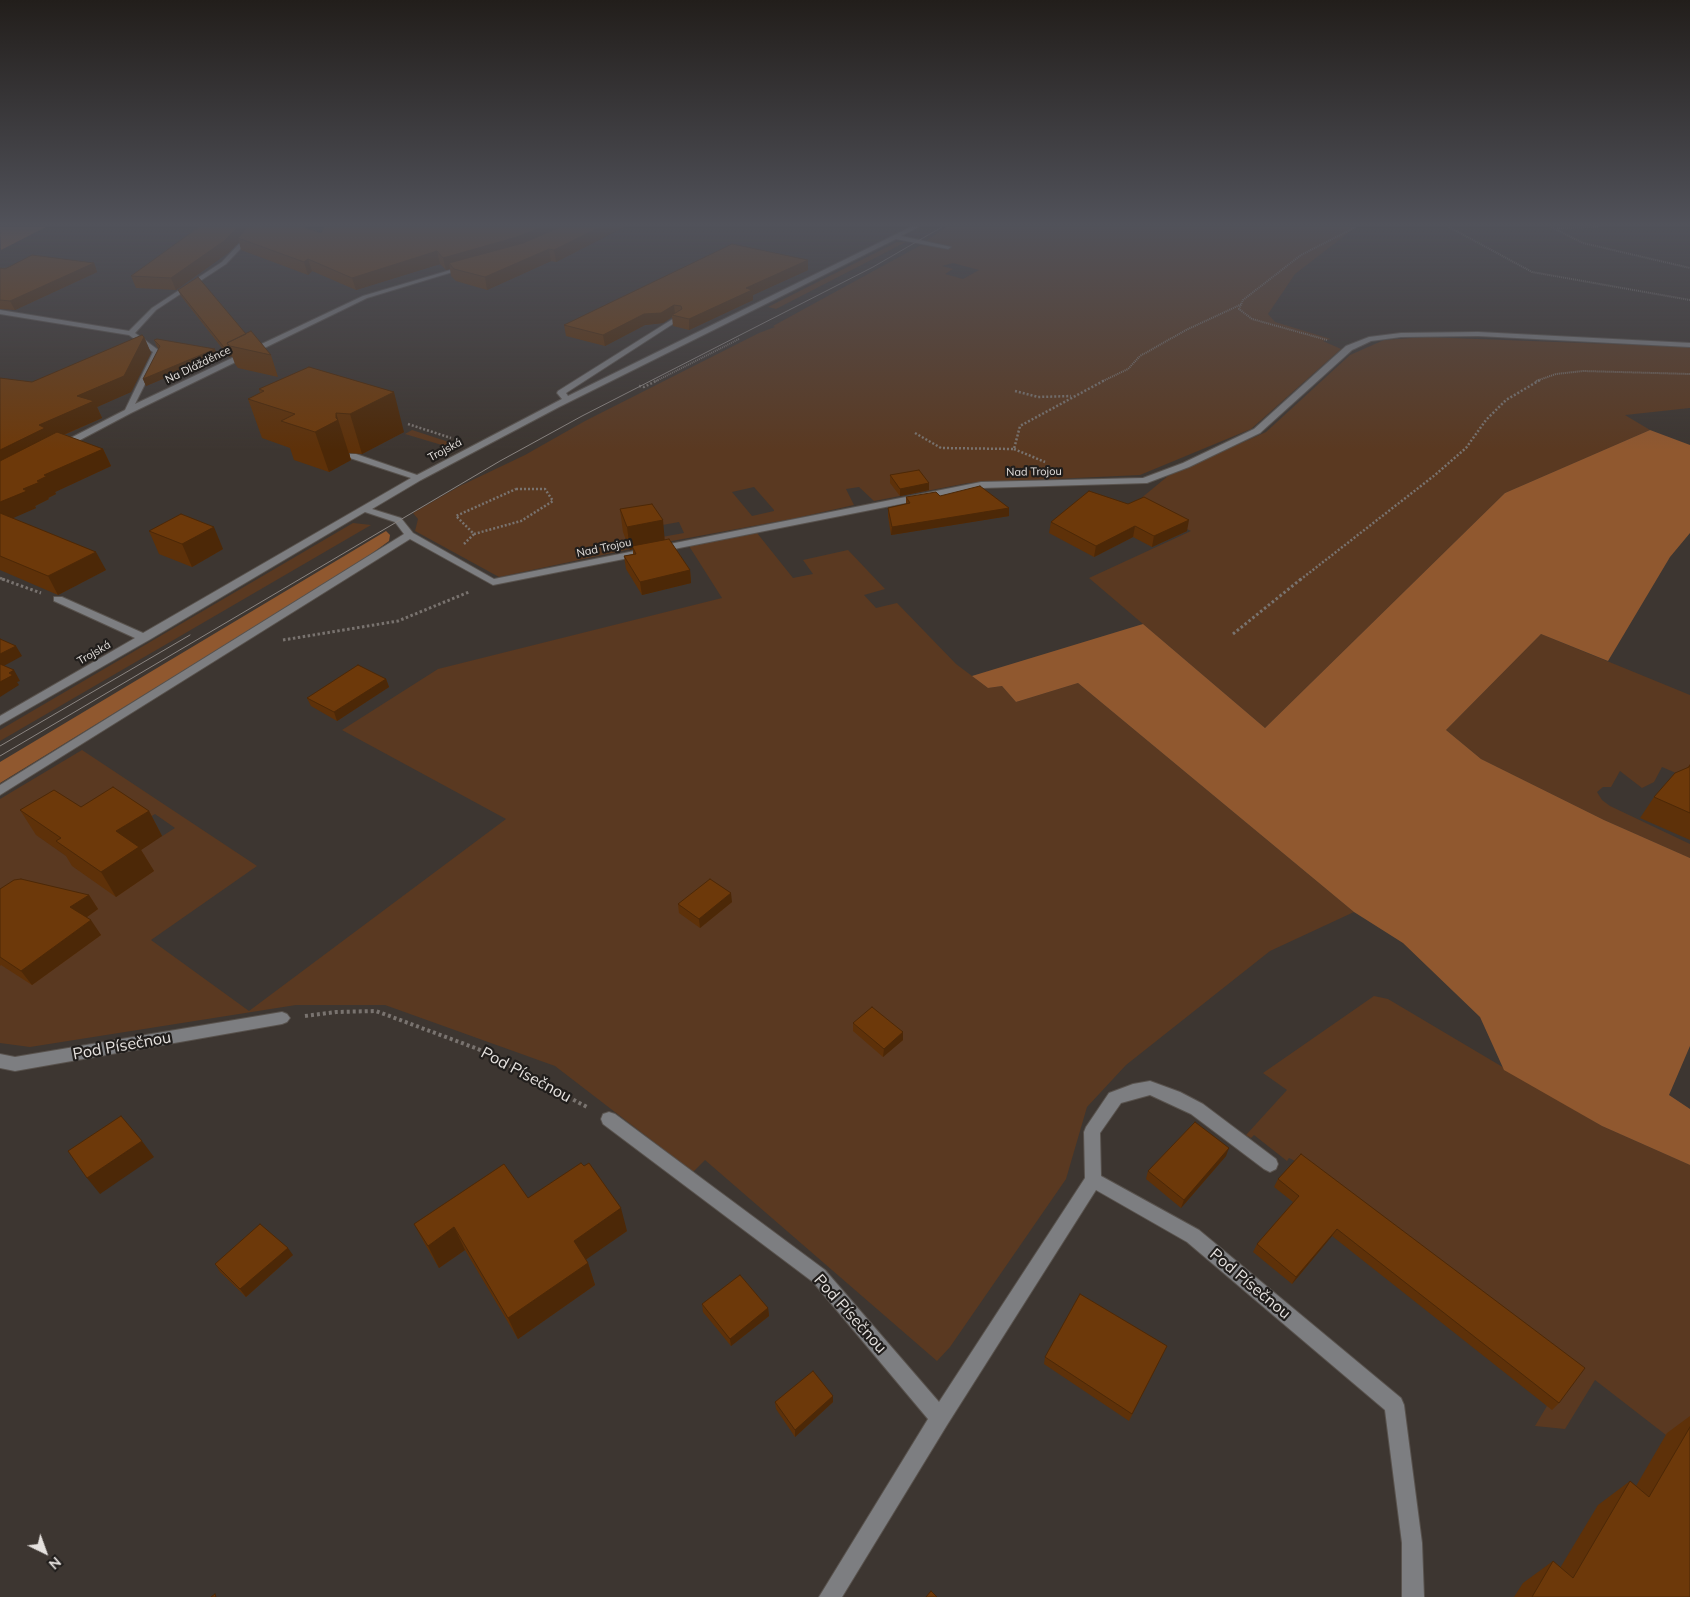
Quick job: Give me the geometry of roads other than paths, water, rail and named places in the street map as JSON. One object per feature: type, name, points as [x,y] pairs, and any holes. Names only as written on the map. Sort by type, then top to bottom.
[{"type":"street","points":[[131,333],[154,309],[165,302]]},
{"type":"street","name":"Na Dlážděnce","points":[[53,450],[128,411],[356,302]]},
{"type":"street","name":"Trojská","points":[[0,721],[146,638],[418,478],[568,400],[766,302]]},
{"type":"street","points":[[0,312],[131,333],[157,352],[128,411]]},
{"type":"street","points":[[568,400],[561,393],[678,318]]},
{"type":"street","name":"Nad Trojou","points":[[410,535],[493,582],[981,485],[1144,481],[1186,465],[1257,431],[1349,348],[1369,339],[1432,334],[1690,345]]},
{"type":"street","points":[[353,456],[418,478]]},
{"type":"street","points":[[0,791],[410,535],[398,520],[364,509]]},
{"type":"street","points":[[58,599],[146,638]]},
{"type":"street","name":"Pod Písečnou","points":[[0,1061],[15,1064],[282,1018]]},
{"type":"street","points":[[830,1597],[940,1418],[1093,1180],[1092,1132],[1116,1098],[1133,1090],[1150,1088],[1174,1096],[1197,1109],[1270,1164]]},
{"type":"street","name":"Pod Písečnou","points":[[609,1119],[818,1276],[940,1418]]},
{"type":"street","name":"Pod Písečnou","points":[[1093,1180],[1193,1236],[1394,1404],[1412,1543],[1413,1597]]},
{"type":"tram line","points":[[0,756],[500,461],[582,416],[806,302]]},
{"type":"tram line","points":[[0,746],[190,635]]}]
